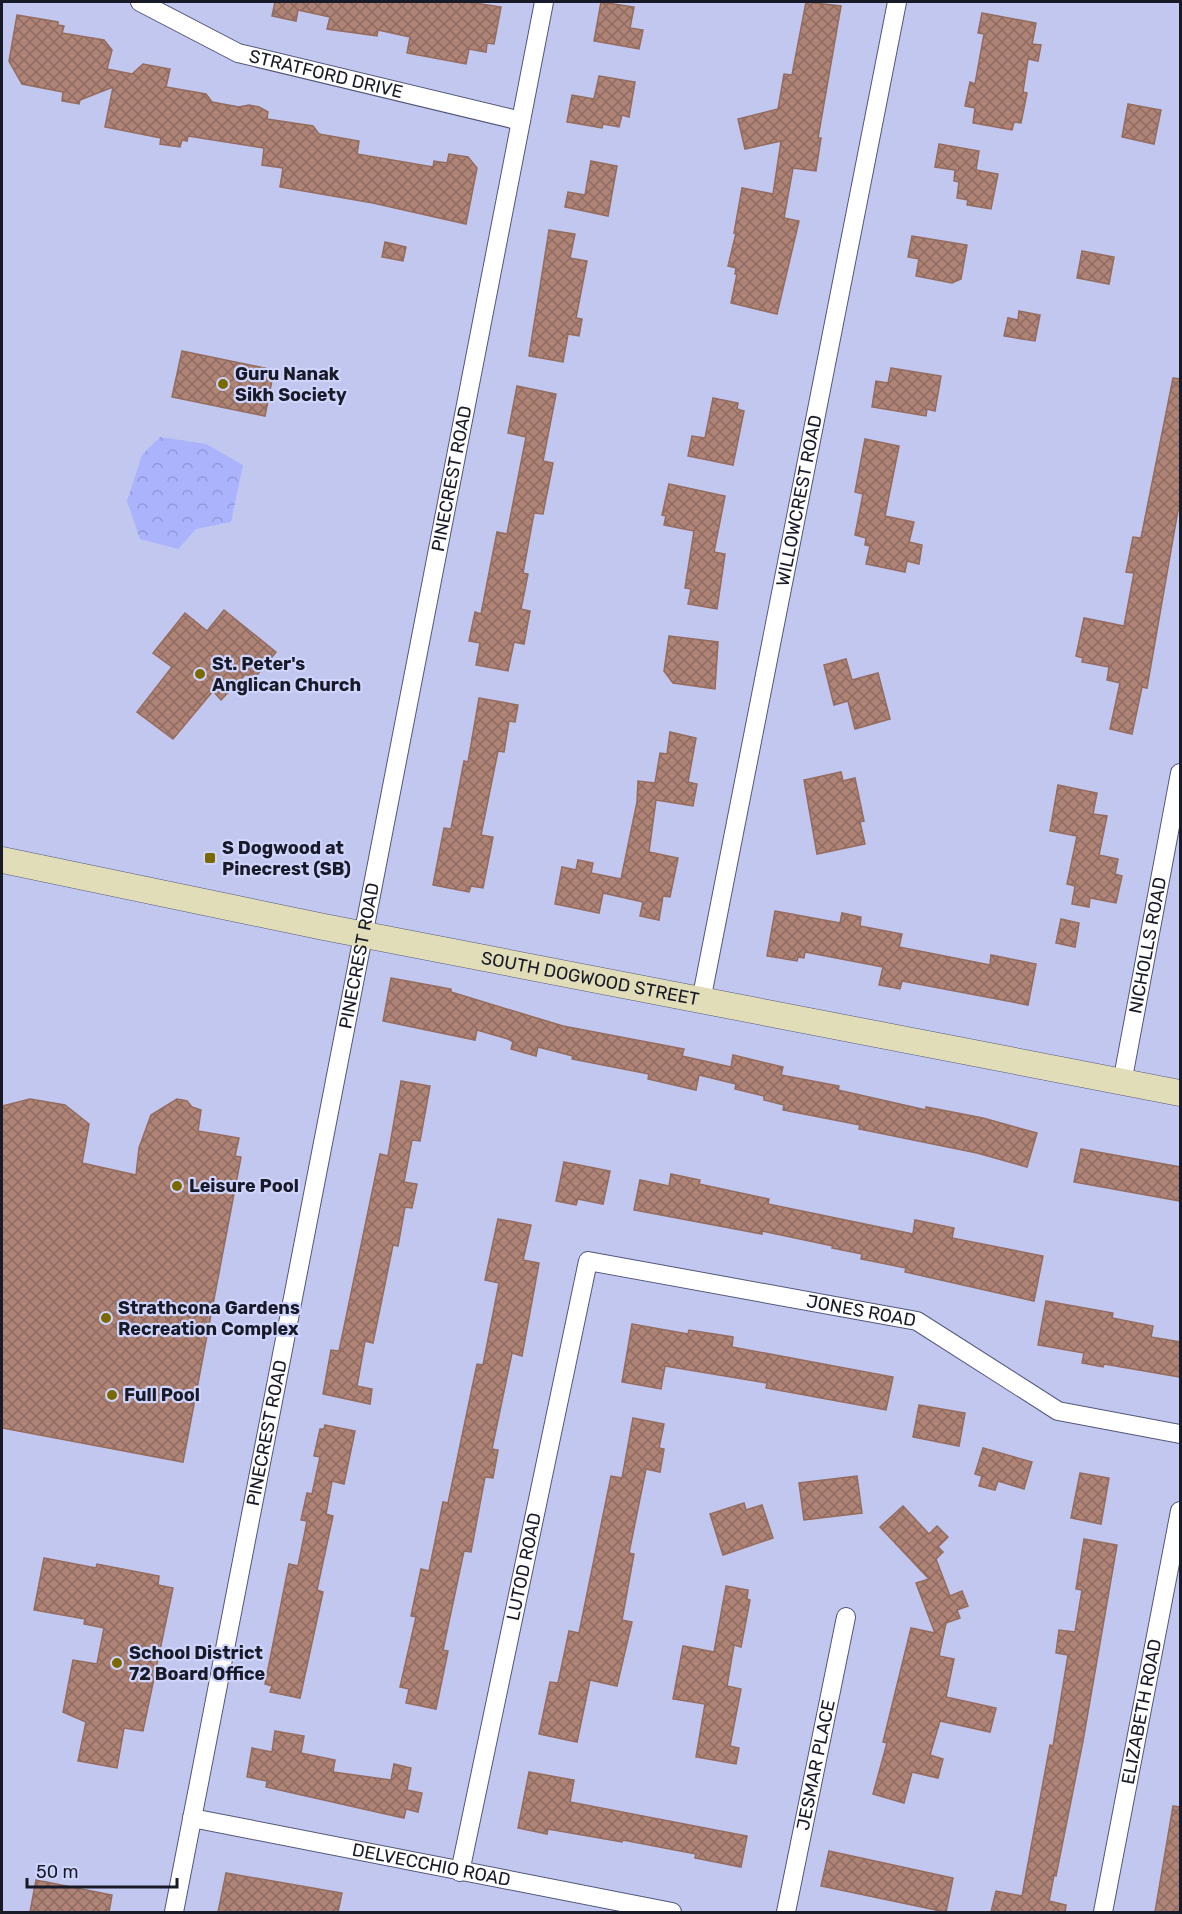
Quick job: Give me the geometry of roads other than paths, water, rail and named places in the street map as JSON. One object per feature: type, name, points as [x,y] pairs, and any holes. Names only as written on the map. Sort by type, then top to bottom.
[{"type":"main road","name":"SOUTH DOGWOOD STREET","points":[[2,860],[363,935],[1180,1093]]},
{"type":"street","name":"STRATFORD DRIVE","points":[[140,2],[238,53],[521,121]]},
{"type":"street","name":"PINECREST ROAD","points":[[174,1912],[544,2]]},
{"type":"street","name":"WILLOWCREST ROAD","points":[[701,1001],[897,2]]},
{"type":"street","name":"NICHOLLS ROAD","points":[[1122,1083],[1180,773]]},
{"type":"street","name":"JONES ROAD","points":[[588,1261],[917,1321],[1058,1412],[1180,1434]]},
{"type":"street","name":"LUTOD ROAD","points":[[460,1872],[588,1261]]},
{"type":"street","name":"ELIZABETH ROAD","points":[[1103,1912],[1180,1511]]},
{"type":"street","name":"JESMAR PLACE","points":[[786,1912],[846,1617]]},
{"type":"street","name":"DELVECCHIO ROAD","points":[[192,1818],[672,1912]]},
{"type":"place","name":"Guru Nanak Sikh Society","points":[[223,384]]},
{"type":"place","name":"St. Peter's Anglican Church","points":[[200,674]]},
{"type":"place","name":"S Dogwood at Pinecrest (SB)","points":[[210,858]]},
{"type":"place","name":"Leisure Pool","points":[[177,1186]]},
{"type":"place","name":"Strathcona Gardens Recreation Complex","points":[[106,1318]]},
{"type":"place","name":"Full Pool","points":[[112,1395]]},
{"type":"place","name":"School District 72 Board Office","points":[[117,1663]]}]
